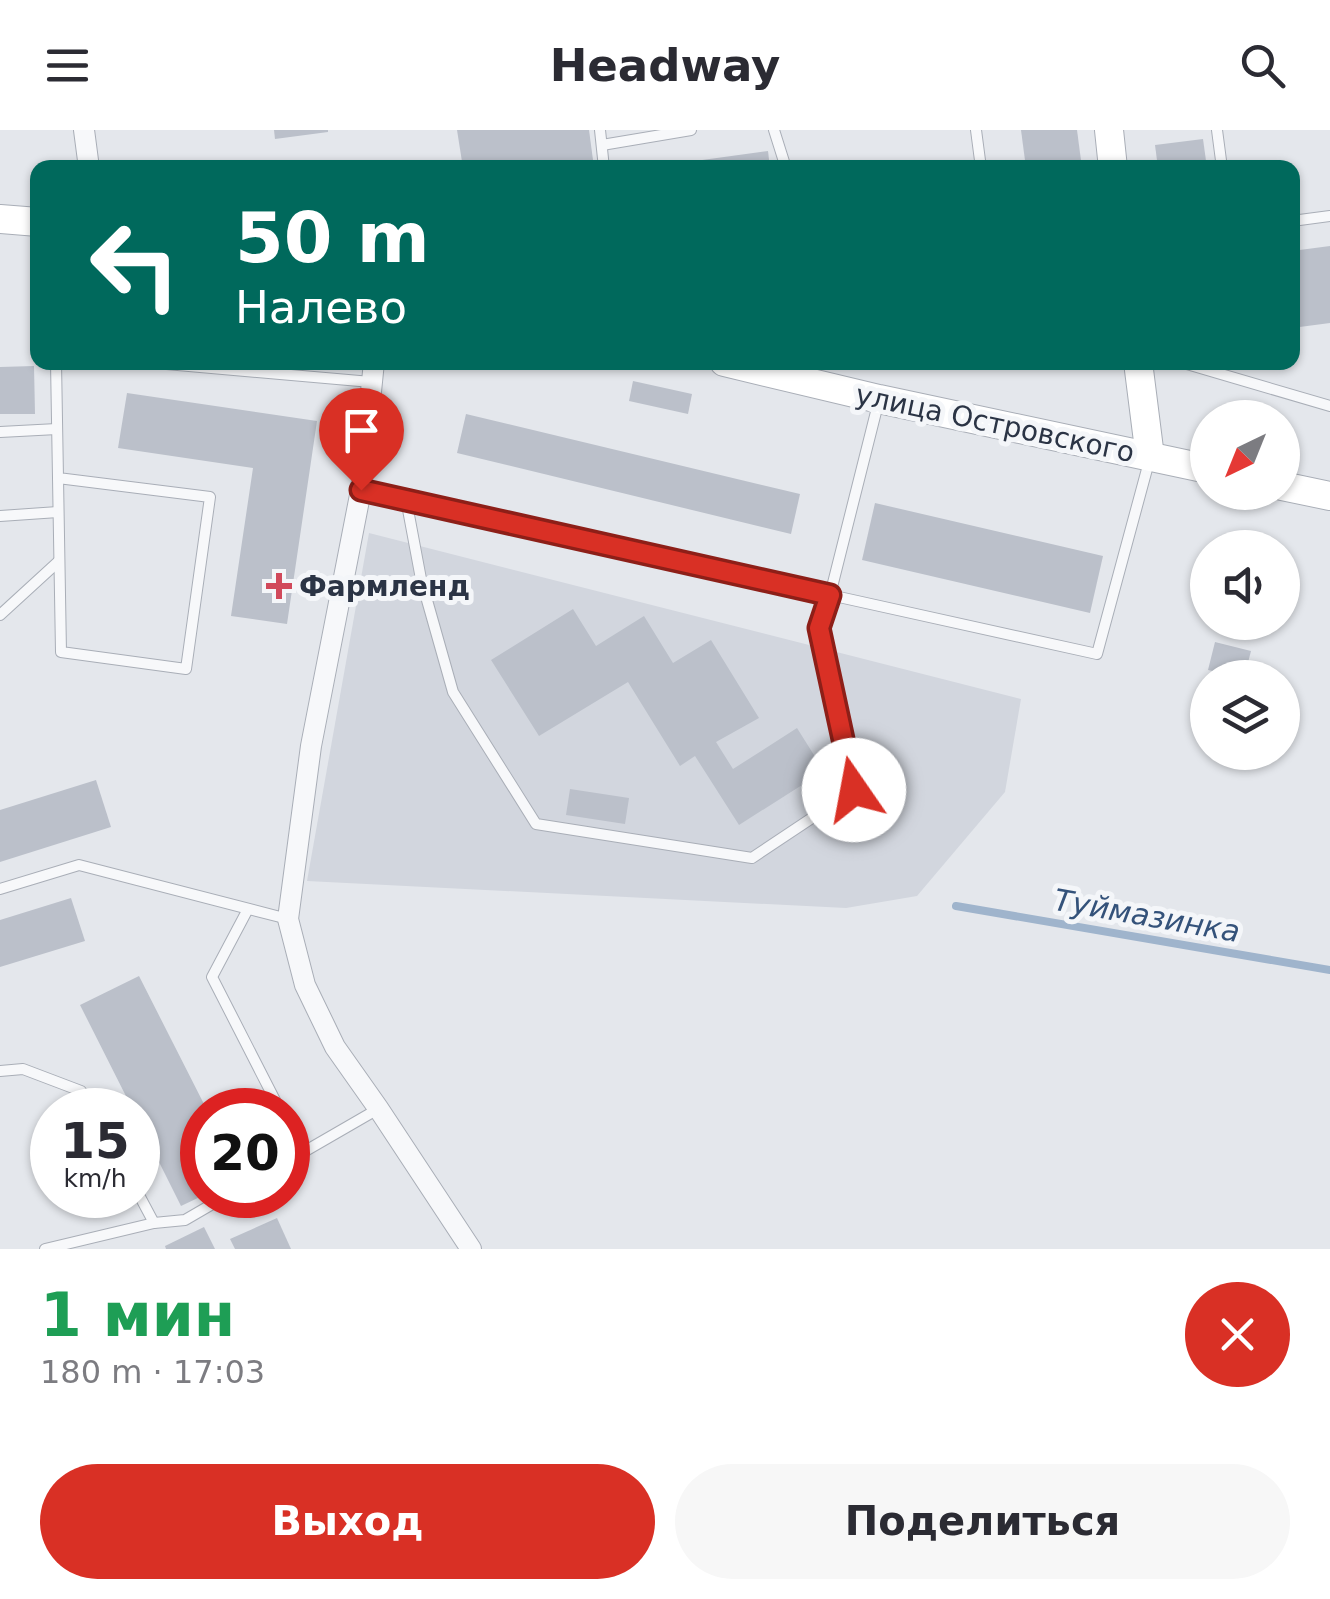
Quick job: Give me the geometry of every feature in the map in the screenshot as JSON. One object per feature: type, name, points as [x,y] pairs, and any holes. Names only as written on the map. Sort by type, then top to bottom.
[{"type":"main road","points":[[1109,130],[1113,160]]},
{"type":"main road","points":[[0,219],[30,221]]},
{"type":"main road","name":"улица Островского","points":[[758,370],[1190,466]]},
{"type":"main road","points":[[1139,370],[1150,457]]},
{"type":"main road","points":[[1300,490],[1330,496]]},
{"type":"street","points":[[84,130],[88,160]]},
{"type":"street","points":[[373,372],[361,490],[312,746],[288,918],[305,985],[335,1047],[471,1249]]},
{"type":"lane","points":[[600,130],[603,160]]},
{"type":"lane","points":[[602,145],[690,130]]},
{"type":"lane","points":[[774,130],[783,160]]},
{"type":"lane","points":[[976,130],[980,160]]},
{"type":"lane","points":[[1217,130],[1221,160]]},
{"type":"lane","points":[[1300,220],[1330,216]]},
{"type":"lane","points":[[56,370],[60,652],[186,669],[210,497],[58,478]]},
{"type":"lane","points":[[327,370],[373,372]]},
{"type":"lane","points":[[1207,370],[1330,406]]},
{"type":"lane","points":[[406,499],[421,578],[453,692],[536,824],[752,858],[854,790],[819,628],[879,399]]},
{"type":"lane","points":[[0,432],[57,429]]},
{"type":"lane","points":[[361,490],[1097,654],[1150,457]]},
{"type":"lane","points":[[0,516],[58,512]]},
{"type":"lane","points":[[0,614],[59,561]]},
{"type":"lane","points":[[0,889],[79,866],[288,918]]},
{"type":"lane","points":[[248,909],[212,977],[269,1088]]},
{"type":"lane","points":[[0,1071],[24,1069],[73,1088]]},
{"type":"lane","points":[[310,1147],[378,1108]]},
{"type":"lane","points":[[151,1218],[154,1223]]},
{"type":"lane","points":[[45,1249],[188,1218]]},
{"type":"shaded area","points":[[369,533],[1021,699],[1005,792],[917,896],[846,908],[307,881]]},
{"type":"building","points":[[274,130],[328,130],[328,132],[275,139]]},
{"type":"building","points":[[457,130],[589,130],[593,160],[462,160]]},
{"type":"building","points":[[1021,130],[1077,130],[1081,160],[1025,160]]},
{"type":"building","points":[[1203,139],[1206,160],[1157,160],[1155,145]]},
{"type":"building","points":[[768,151],[769,160],[702,160]]},
{"type":"building","points":[[1330,246],[1330,323],[1300,327],[1300,250]]},
{"type":"building","points":[[30,366],[34,370],[35,414],[0,414],[0,367]]},
{"type":"building","points":[[633,381],[692,394],[688,414],[629,401]]},
{"type":"building","points":[[127,393],[317,421],[287,624],[231,616],[253,468],[118,448]]},
{"type":"building","points":[[466,414],[800,494],[791,534],[457,453]]},
{"type":"building","points":[[875,503],[1103,556],[1090,613],[862,560]]},
{"type":"building","points":[[573,609],[596,646],[644,616],[673,663],[711,640],[759,718],[716,742],[733,769],[797,728],[824,771],[739,825],[695,756],[680,766],[628,682],[539,736],[491,660]]},
{"type":"building","points":[[1215,642],[1251,651],[1249,660],[1210,660]]},
{"type":"building","points":[[96,780],[111,827],[0,862],[0,810]]},
{"type":"building","points":[[570,789],[629,798],[625,824],[566,815]]},
{"type":"building","points":[[71,898],[85,941],[0,967],[0,920]]},
{"type":"building","points":[[139,976],[196,1088],[180,1088],[180,1204],[160,1164],[160,1088],[122,1088],[80,1005]]},
{"type":"building","points":[[277,1218],[291,1249],[235,1249],[230,1239]]},
{"type":"building","points":[[204,1227],[215,1249],[166,1249],[165,1246]]},
{"type":"waterway","name":"Туймазинка","points":[[956,906],[1330,970]]},
{"type":"place","name":"Фармленд","points":[[279,586]]},
{"type":"route","points":[[361,490],[830,595],[819,628],[854,790]]}]
